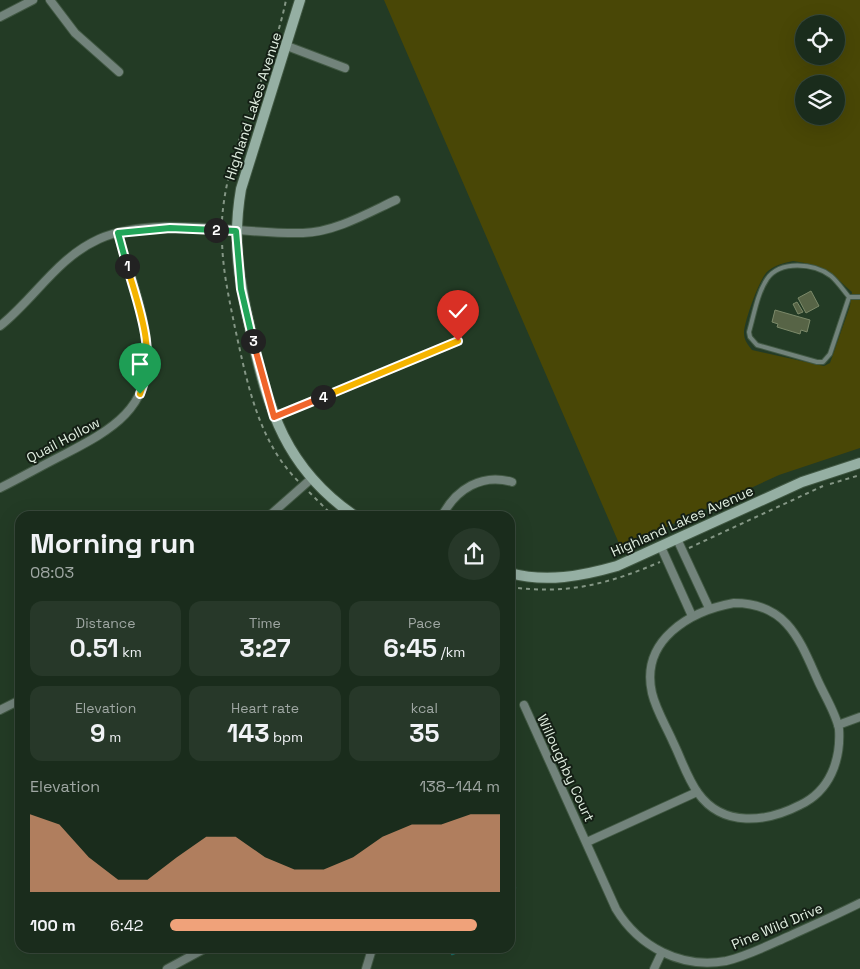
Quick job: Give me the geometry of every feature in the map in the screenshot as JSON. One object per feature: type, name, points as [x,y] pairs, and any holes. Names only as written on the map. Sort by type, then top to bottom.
[{"type":"street","points":[[0,17],[33,0]]},
{"type":"street","points":[[50,0],[75,33],[119,72]]},
{"type":"street","name":"Highland Lakes Avenue","points":[[300,0],[244,177],[236,231],[236,256],[241,289],[260,372],[274,417],[307,483],[347,511]]},
{"type":"street","points":[[287,46],[345,68]]},
{"type":"street","points":[[0,326],[67,259],[83,247],[118,233],[170,228],[304,233],[319,231],[367,214],[396,200]]},
{"type":"street","name":"Quail Hollow","points":[[0,488],[101,435],[122,419],[140,394],[146,373],[147,346],[144,327],[118,233]]},
{"type":"street","points":[[274,417],[458,341]]},
{"type":"street","name":"Highland Lakes Avenue","points":[[515,574],[547,578],[582,575],[617,566],[802,482],[860,463]]},
{"type":"street","points":[[446,511],[458,495],[482,480],[500,479],[512,482]]},
{"type":"street","points":[[275,511],[307,483]]},
{"type":"street","points":[[677,539],[709,608]]},
{"type":"street","points":[[661,547],[692,616]]},
{"type":"street","points":[[734,603],[752,604],[771,611],[787,623],[802,645],[838,725],[839,750],[834,770],[827,782],[808,802],[782,814],[752,820],[731,816],[710,805],[697,792],[655,703],[651,680],[654,661],[663,641],[672,630],[692,616],[709,608],[734,603]]},
{"type":"street","points":[[0,710],[15,702]]},
{"type":"street","name":"Willoughby Court","points":[[524,705],[587,842]]},
{"type":"street","points":[[838,725],[860,717]]},
{"type":"street","points":[[587,842],[697,792]]},
{"type":"street","name":"Pine Wild Drive","points":[[587,842],[621,916],[637,936],[661,954],[689,962],[724,962],[746,956],[860,903]]},
{"type":"street","points":[[167,969],[197,953]]},
{"type":"street","points":[[366,969],[371,953]]},
{"type":"street","points":[[654,969],[661,954]]},
{"type":"lane","points":[[849,297],[830,354],[823,362],[757,345],[750,338],[749,332],[766,281],[771,274],[781,268],[792,265],[825,273],[832,277],[849,297],[860,297]]},
{"type":"path","points":[[286,0],[277,34],[231,167],[225,192],[222,230],[223,267],[250,393],[269,442],[307,483],[329,511]]},
{"type":"shaded area","points":[[384,0],[860,0],[860,448],[779,475],[621,548]],"holes":[[[793,261],[821,267],[852,292],[850,306],[830,363],[824,366],[752,350],[745,338],[744,333],[749,310],[765,275],[774,267]]]},
{"type":"building","points":[[811,291],[819,306],[806,313],[798,298]]},
{"type":"building","points":[[797,302],[803,312],[798,314],[793,304]]},
{"type":"building","points":[[775,310],[810,320],[807,332],[801,330],[800,334],[777,327],[778,324],[772,322]]},
{"type":"route","points":[[140,394],[146,373],[147,346],[144,327],[118,233],[170,228],[236,231],[237,263],[241,289],[260,372],[274,417],[458,341]]}]
